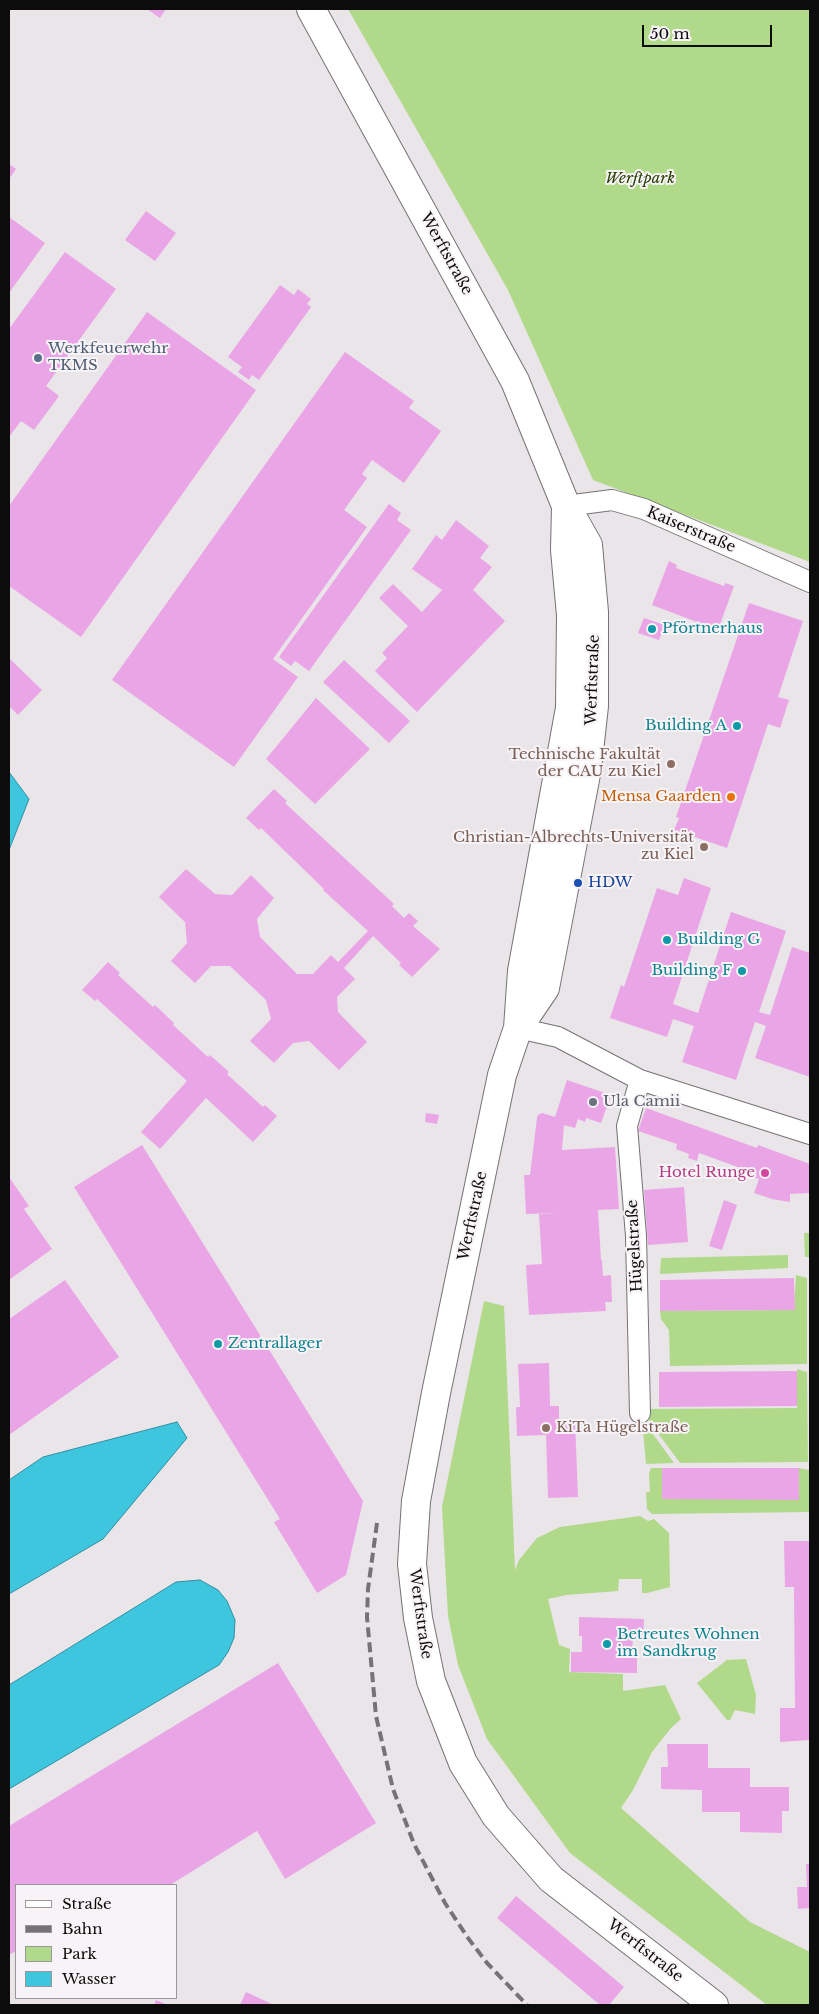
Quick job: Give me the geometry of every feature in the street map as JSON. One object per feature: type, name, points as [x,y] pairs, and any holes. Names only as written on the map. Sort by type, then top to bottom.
[{"type":"main road","name":"Werftstraße","points":[[311,9],[515,380],[566,506],[565,550],[571,615],[570,708],[522,971],[518,1028],[502,1075],[436,1393],[416,1501],[412,1564],[418,1618],[430,1681],[463,1763],[496,1816],[552,1878],[714,2005]]},
{"type":"street","name":"Kaiserstraße","points":[[566,506],[612,500],[644,509],[810,582]]},
{"type":"street","points":[[518,1028],[558,1037],[640,1080],[810,1134]]},
{"type":"street","name":"Hügelstraße","points":[[640,1080],[627,1126],[636,1236],[640,1413]]},
{"type":"green space","name":"Werftpark","points":[[348,9],[810,9],[810,562],[593,480],[508,290]]},
{"type":"green space","points":[[804,1233],[810,1233],[810,1257],[805,1257]]},
{"type":"green space","points":[[788,1255],[788,1268],[660,1274],[661,1258]]},
{"type":"green space","points":[[796,1275],[807,1278],[807,1364],[670,1366],[669,1330],[661,1319],[660,1311],[794,1310]]},
{"type":"green space","points":[[484,1301],[504,1306],[515,1570],[519,1560],[537,1538],[560,1527],[640,1516],[648,1521],[654,1519],[669,1533],[670,1587],[642,1593],[642,1579],[619,1579],[618,1591],[566,1595],[548,1599],[559,1645],[570,1649],[569,1672],[623,1674],[623,1691],[665,1685],[681,1719],[671,1728],[652,1752],[633,1790],[621,1808],[750,1922],[810,1952],[810,2005],[767,2005],[570,1853],[487,1739],[458,1665],[448,1616],[442,1507]]},
{"type":"green space","points":[[797,1369],[807,1372],[808,1462],[680,1463],[644,1414],[644,1409],[797,1408]]},
{"type":"green space","points":[[643,1430],[650,1430],[674,1463],[646,1464]]},
{"type":"green space","points":[[651,1468],[662,1468],[662,1499],[799,1499],[799,1468],[809,1470],[810,1512],[652,1514],[647,1509],[646,1492],[650,1492],[649,1474]]},
{"type":"green space","points":[[746,1659],[756,1695],[755,1714],[735,1710],[730,1720],[727,1720],[697,1683],[727,1660]]},
{"type":"water","points":[[9,772],[29,799],[9,850]]},
{"type":"water","points":[[177,1422],[187,1438],[103,1539],[9,1594],[9,1480],[43,1457]]},
{"type":"water","points":[[200,1580],[218,1590],[227,1601],[235,1620],[234,1638],[228,1652],[219,1665],[9,1789],[9,1685],[176,1582]]},
{"type":"building","points":[[147,9],[166,9],[160,18]]},
{"type":"building","points":[[9,164],[16,169],[9,179]]},
{"type":"building","points":[[146,211],[176,233],[155,261],[125,240]]},
{"type":"building","points":[[9,217],[45,243],[9,293]]},
{"type":"building","name":"Werkfeuerwehr TKMS","points":[[65,252],[116,289],[46,386],[59,396],[34,430],[21,421],[9,437],[9,329]]},
{"type":"building","points":[[280,285],[294,295],[298,289],[311,299],[307,304],[311,307],[259,380],[252,375],[249,380],[238,372],[242,367],[228,357]]},
{"type":"building","points":[[147,312],[256,390],[81,637],[9,586],[9,506]]},
{"type":"building","points":[[345,352],[414,401],[409,408],[441,431],[404,483],[372,460],[362,474],[367,478],[344,510],[367,527],[273,659],[298,677],[234,767],[112,680]]},
{"type":"building","points":[[389,504],[401,513],[397,520],[411,530],[309,671],[295,661],[291,666],[279,657]]},
{"type":"building","points":[[456,520],[489,546],[480,558],[492,567],[473,590],[505,621],[417,712],[375,671],[387,658],[382,653],[408,626],[379,598],[393,584],[422,612],[442,590],[412,569],[436,535],[442,540]]},
{"type":"building","points":[[669,561],[677,565],[676,568],[724,586],[725,583],[734,586],[718,630],[652,605]]},
{"type":"building","name":"Building A","points":[[749,603],[803,621],[778,697],[789,700],[780,728],[768,724],[727,848],[674,830],[679,818],[676,817]]},
{"type":"building","name":"Pförtnerhaus","points":[[644,618],[665,625],[659,640],[638,633]]},
{"type":"building","points":[[9,658],[42,690],[18,715],[9,706]]},
{"type":"building","points":[[344,660],[410,721],[389,743],[323,682]]},
{"type":"building","points":[[316,698],[370,749],[315,804],[266,759]]},
{"type":"building","points":[[274,789],[287,801],[285,803],[394,904],[392,906],[404,918],[409,913],[418,921],[413,926],[440,949],[412,977],[399,965],[401,963],[373,936],[344,968],[355,979],[337,997],[338,1012],[367,1042],[339,1070],[309,1041],[293,1043],[274,1063],[250,1041],[271,1019],[266,1000],[230,966],[211,966],[195,983],[171,961],[187,943],[185,922],[159,897],[186,869],[215,894],[232,895],[251,875],[274,898],[257,919],[260,937],[297,974],[313,974],[331,955],[338,962],[368,931],[323,890],[261,828],[259,830],[246,818]]},
{"type":"building","points":[[684,878],[711,888],[673,1004],[698,1013],[731,912],[786,931],[759,1012],[770,1015],[792,947],[810,953],[810,1077],[755,1058],[766,1026],[755,1022],[736,1080],[682,1062],[694,1026],[673,1019],[667,1037],[610,1018],[621,985],[624,987],[657,888],[678,895]]},
{"type":"building","points":[[108,962],[120,973],[118,975],[153,1007],[155,1005],[174,1023],[173,1025],[208,1057],[210,1055],[229,1072],[227,1074],[263,1107],[265,1105],[277,1116],[253,1142],[206,1098],[160,1149],[141,1132],[187,1081],[97,999],[95,1001],[82,990]]},
{"type":"building","points":[[567,1080],[611,1095],[601,1123],[586,1118],[585,1122],[578,1119],[575,1128],[564,1125],[562,1150],[615,1147],[619,1209],[598,1210],[603,1276],[611,1275],[612,1302],[605,1302],[606,1311],[529,1315],[526,1265],[542,1264],[539,1214],[557,1213],[526,1214],[524,1175],[530,1175],[538,1115],[542,1113],[555,1117]]},
{"type":"building","points":[[646,1108],[757,1148],[758,1145],[810,1164],[810,1193],[790,1194],[790,1202],[754,1193],[759,1179],[747,1175],[749,1171],[699,1153],[697,1161],[688,1158],[689,1154],[676,1149],[677,1144],[638,1131]]},
{"type":"building","points":[[426,1113],[439,1115],[437,1124],[425,1122]]},
{"type":"building","name":"Zentrallager","points":[[142,1145],[363,1501],[346,1575],[317,1593],[274,1522],[280,1519],[74,1187]]},
{"type":"building","points":[[9,1177],[29,1206],[24,1209],[52,1249],[9,1280]]},
{"type":"building","points":[[684,1187],[688,1242],[648,1245],[644,1190]]},
{"type":"building","points":[[724,1200],[737,1205],[722,1250],[709,1246]]},
{"type":"building","points":[[794,1278],[795,1310],[660,1311],[660,1280]]},
{"type":"building","points":[[65,1280],[119,1357],[9,1435],[9,1319]]},
{"type":"building","name":"KiTa Hügelstraße","points":[[549,1363],[550,1406],[559,1406],[559,1421],[575,1421],[578,1497],[548,1498],[546,1435],[517,1436],[516,1407],[520,1407],[518,1364]]},
{"type":"building","points":[[797,1371],[797,1406],[659,1407],[659,1372]]},
{"type":"building","points":[[662,1468],[799,1468],[799,1500],[662,1499]]},
{"type":"building","points":[[784,1541],[810,1541],[810,1740],[780,1742],[780,1708],[795,1708],[794,1587],[785,1587]]},
{"type":"building","name":"Betreutes Wohnen im Sandkrug","points":[[579,1617],[644,1619],[643,1638],[633,1638],[632,1654],[637,1654],[637,1673],[571,1672],[571,1652],[582,1652],[582,1636],[579,1636]]},
{"type":"building","points":[[278,1663],[376,1823],[285,1879],[257,1831],[172,1884],[15,1884],[15,1952],[9,1955],[9,1826]]},
{"type":"building","points":[[667,1744],[708,1744],[708,1768],[750,1768],[750,1787],[789,1787],[789,1811],[782,1811],[782,1833],[740,1832],[740,1812],[702,1812],[702,1790],[661,1789],[661,1767],[668,1767]]},
{"type":"building","points":[[806,1864],[810,1864],[810,1908],[798,1909],[797,1887],[807,1887]]},
{"type":"building","points":[[516,1896],[624,1987],[609,2005],[600,2005],[497,1918]]},
{"type":"building","points":[[246,1992],[274,2005],[240,2005]]},
{"type":"building","points":[[156,2000],[168,2005],[154,2005]]},
{"type":"railway","points":[[377,1523],[368,1589],[367,1617],[376,1716],[393,1789],[414,1844],[445,1903],[487,1963],[527,2005]]},
{"type":"place","name":"Werkfeuerwehr TKMS","points":[[38,358]]},
{"type":"place","name":"Pförtnerhaus","points":[[652,629]]},
{"type":"place","name":"Building A","points":[[737,726]]},
{"type":"place","name":"Technische Fakultät der CAU zu Kiel","points":[[671,764]]},
{"type":"place","name":"Mensa Gaarden","points":[[731,797]]},
{"type":"place","name":"Christian-Albrechts-Universität zu Kiel","points":[[704,847]]},
{"type":"place","name":"HDW","points":[[578,883]]},
{"type":"place","name":"Building G","points":[[667,940]]},
{"type":"place","name":"Building F","points":[[742,971]]},
{"type":"place","name":"Ula Camii","points":[[593,1102]]},
{"type":"place","name":"Hotel Runge","points":[[765,1173]]},
{"type":"place","name":"Zentrallager","points":[[218,1344]]},
{"type":"place","name":"KiTa Hügelstraße","points":[[546,1428]]},
{"type":"place","name":"Betreutes Wohnen im Sandkrug","points":[[607,1644]]}]
